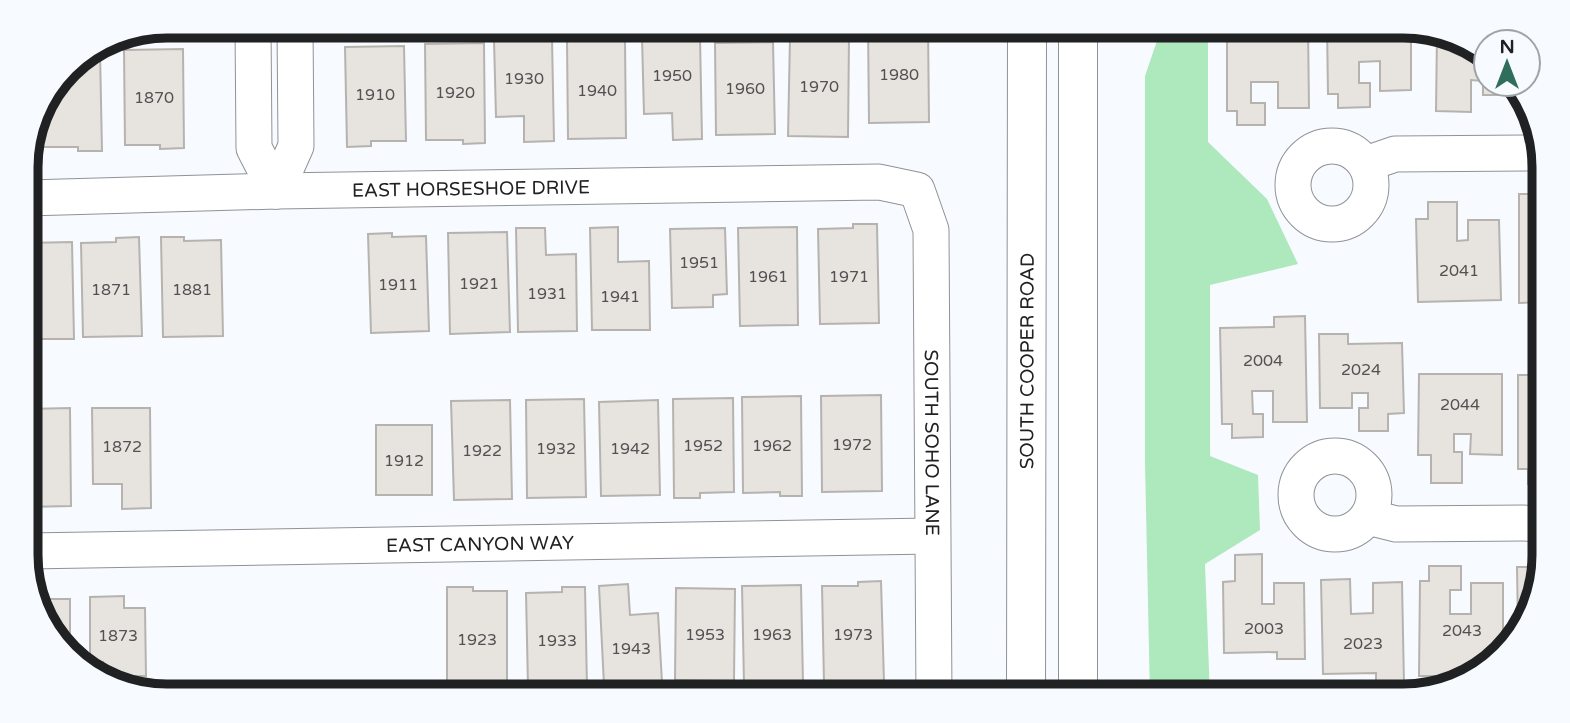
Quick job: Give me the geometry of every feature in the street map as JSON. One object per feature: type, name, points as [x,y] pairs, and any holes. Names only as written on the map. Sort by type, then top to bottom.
[{"type":"main road","name":"SOUTH COOPER ROAD","points":[[1026,684],[1027,38]]},
{"type":"main road","points":[[1078,38],[1078,684]]},
{"type":"street","points":[[253,38],[254,148],[276,191]]},
{"type":"street","points":[[276,191],[296,146],[295,38]]},
{"type":"street","points":[[253,94],[296,94]]},
{"type":"street","points":[[1366,164],[1395,154],[1530,153]]},
{"type":"street","name":"EAST HORSESHOE DRIVE","points":[[39,198],[276,191],[879,183],[917,190]]},
{"type":"street","name":"SOUTH SOHO LANE","points":[[917,190],[931,230],[934,684]]},
{"type":"street","points":[[1368,517],[1396,524],[1532,523]]},
{"type":"street","name":"EAST CANYON WAY","points":[[38,551],[932,536]]},
{"type":"green space","points":[[1158,38],[1208,38],[1208,142],[1267,199],[1298,264],[1210,285],[1210,456],[1258,475],[1260,530],[1205,564],[1210,684],[1150,684],[1145,462],[1145,76]]},
{"type":"building","points":[[552,38],[554,141],[524,142],[524,116],[496,117],[494,40]]},
{"type":"building","points":[[642,38],[700,38],[702,139],[673,140],[672,113],[644,114]]},
{"type":"building","points":[[790,38],[849,38],[848,137],[788,136]]},
{"type":"building","points":[[868,38],[928,38],[929,122],[869,123]]},
{"type":"building","points":[[1227,38],[1308,38],[1309,108],[1278,108],[1278,82],[1251,82],[1251,103],[1265,103],[1265,125],[1237,125],[1237,111],[1227,111]]},
{"type":"building","points":[[1327,38],[1411,39],[1411,90],[1380,91],[1380,61],[1359,62],[1359,83],[1370,83],[1370,107],[1338,108],[1338,94],[1328,94]]},
{"type":"building","points":[[567,41],[625,41],[626,138],[568,139]]},
{"type":"building","points":[[773,42],[775,134],[716,135],[715,43]]},
{"type":"building","points":[[484,43],[485,143],[463,144],[463,140],[426,140],[425,44]]},
{"type":"building","points":[[1437,43],[1472,59],[1471,112],[1436,111]]},
{"type":"building","points":[[404,46],[406,141],[371,141],[371,146],[347,147],[345,47]]},
{"type":"building","points":[[183,49],[184,148],[160,149],[160,145],[125,145],[124,50]]},
{"type":"building","points":[[100,58],[102,151],[78,151],[78,147],[42,147],[45,126],[60,96],[83,71]]},
{"type":"building","points":[[1519,194],[1532,194],[1532,302],[1519,303]]},
{"type":"building","points":[[1428,202],[1457,202],[1457,241],[1468,240],[1468,220],[1499,220],[1501,300],[1418,302],[1416,219],[1428,219]]},
{"type":"building","points":[[853,224],[877,224],[879,323],[820,324],[818,229],[853,228]]},
{"type":"building","points":[[618,227],[618,262],[649,261],[650,330],[592,330],[590,228]]},
{"type":"building","points":[[797,227],[798,325],[740,326],[738,228]]},
{"type":"building","points":[[516,228],[545,228],[546,255],[576,254],[577,331],[518,332]]},
{"type":"building","points":[[725,228],[727,294],[713,295],[713,307],[672,308],[670,229]]},
{"type":"building","points":[[507,232],[510,332],[450,334],[448,233]]},
{"type":"building","points":[[392,233],[392,237],[426,236],[429,331],[371,333],[368,234]]},
{"type":"building","points":[[139,237],[142,336],[83,337],[81,243],[116,242],[116,238]]},
{"type":"building","points":[[161,237],[184,237],[184,241],[221,240],[223,336],[163,337]]},
{"type":"building","points":[[72,242],[74,339],[39,339],[39,243]]},
{"type":"building","points":[[1305,316],[1307,422],[1273,422],[1273,391],[1252,391],[1253,414],[1263,414],[1263,437],[1232,438],[1232,424],[1222,424],[1220,328],[1274,327],[1274,317]]},
{"type":"building","points":[[1319,334],[1348,334],[1348,344],[1402,343],[1404,413],[1388,414],[1388,431],[1359,431],[1359,408],[1368,408],[1368,393],[1352,393],[1352,408],[1320,408]]},
{"type":"building","points":[[1419,374],[1502,374],[1502,455],[1470,454],[1471,434],[1454,434],[1454,452],[1462,452],[1462,483],[1431,483],[1431,455],[1418,455]]},
{"type":"building","points":[[1518,375],[1532,375],[1532,484],[1528,484],[1528,469],[1518,469]]},
{"type":"building","points":[[881,395],[882,491],[822,492],[821,396]]},
{"type":"building","points":[[801,396],[802,496],[780,496],[780,492],[743,493],[742,397]]},
{"type":"building","points":[[733,398],[734,492],[700,493],[700,498],[674,498],[673,399]]},
{"type":"building","points":[[584,399],[586,497],[527,498],[526,400]]},
{"type":"building","points":[[510,400],[512,499],[454,500],[451,401]]},
{"type":"building","points":[[658,400],[660,495],[601,496],[599,402]]},
{"type":"building","points":[[70,408],[71,506],[38,507],[38,409]]},
{"type":"building","points":[[92,408],[150,408],[151,508],[122,509],[122,484],[93,484]]},
{"type":"building","points":[[376,425],[432,425],[432,495],[376,495]]},
{"type":"building","points":[[1262,554],[1262,604],[1274,604],[1274,583],[1304,583],[1305,659],[1277,659],[1277,652],[1224,653],[1223,582],[1235,581],[1235,555]]},
{"type":"building","points":[[1429,566],[1461,566],[1461,590],[1450,590],[1450,614],[1471,614],[1471,583],[1503,583],[1503,636],[1481,658],[1449,676],[1419,676],[1420,581],[1429,581]]},
{"type":"building","points":[[1517,567],[1531,567],[1525,597],[1518,613]]},
{"type":"building","points":[[1350,579],[1351,614],[1373,613],[1373,583],[1402,582],[1404,684],[1376,684],[1376,673],[1323,674],[1321,580]]},
{"type":"building","points":[[881,581],[884,682],[824,683],[822,586],[858,586],[858,582]]},
{"type":"building","points":[[628,584],[630,615],[658,613],[662,682],[604,684],[599,586]]},
{"type":"building","points":[[801,585],[803,683],[744,684],[742,586]]},
{"type":"building","points":[[447,587],[473,587],[473,591],[507,591],[507,684],[447,684]]},
{"type":"building","points":[[562,587],[585,587],[587,684],[528,684],[526,593],[562,592]]},
{"type":"building","points":[[676,588],[735,589],[734,681],[675,680]]},
{"type":"building","points":[[124,596],[124,608],[145,608],[146,676],[121,676],[103,667],[103,662],[90,659],[90,597]]},
{"type":"building","points":[[46,599],[70,599],[70,640]]}]
